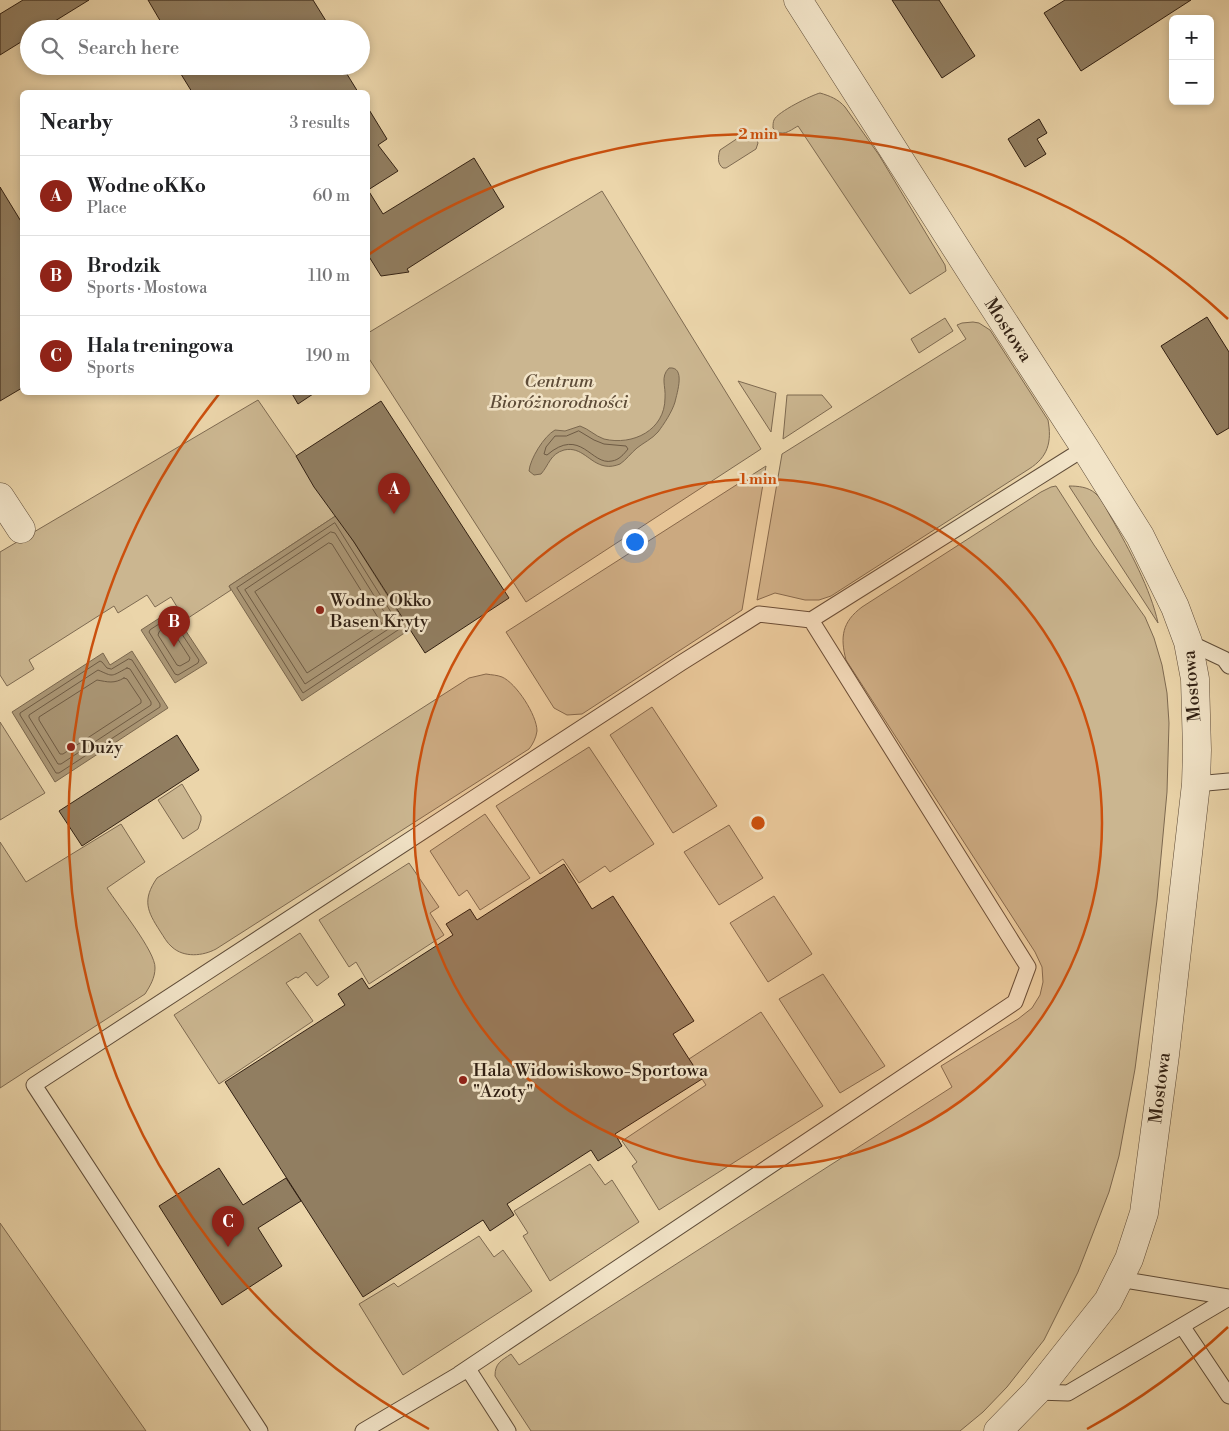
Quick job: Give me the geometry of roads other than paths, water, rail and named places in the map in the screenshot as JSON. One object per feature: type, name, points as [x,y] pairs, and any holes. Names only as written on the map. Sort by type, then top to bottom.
[{"type":"street","name":"Mostowa","points":[[798,0],[1140,536],[1175,607],[1188,642],[1195,679],[1196,784],[1144,1213],[1129,1259],[1108,1301],[1036,1392],[998,1431]]},
{"type":"street","points":[[0,497],[20,529]]},
{"type":"lane","points":[[260,1431],[34,1085],[681,663],[760,614],[811,620],[1085,448]]},
{"type":"lane","points":[[459,1374],[1015,1002],[1028,967],[811,620]]},
{"type":"lane","points":[[1188,642],[1224,659],[1229,666]]},
{"type":"lane","points":[[1196,784],[1229,781]]},
{"type":"lane","points":[[1119,1279],[1229,1297]]},
{"type":"lane","points":[[1036,1392],[1068,1393],[1229,1297]]},
{"type":"lane","points":[[1182,1326],[1229,1396]]},
{"type":"lane","points":[[363,1431],[468,1369],[508,1431]]},
{"type":"water","points":[[669,368],[677,371],[679,376],[675,402],[670,414],[656,434],[620,464],[605,466],[594,462],[576,450],[570,449],[556,454],[541,474],[534,475],[529,471],[538,448],[546,437],[555,430],[565,431],[580,426],[601,438],[615,441],[636,438],[645,433],[660,419],[664,409],[664,378]]},
{"type":"water","name":"Wodne Okko Basen Kryty","points":[[337,515],[409,630],[302,701],[229,586]]},
{"type":"water","points":[[172,610],[207,663],[175,683],[141,630]]},
{"type":"water","name":"Duży","points":[[132,651],[168,708],[55,782],[12,712],[103,653],[110,665]]},
{"type":"place","name":"Wodne oKKo","points":[[394,514]]},
{"type":"place","name":"Wodne Okko Basen Kryty","points":[[320,610]]},
{"type":"place","name":"Brodzik","points":[[174,647]]},
{"type":"place","name":"Duży","points":[[71,747]]},
{"type":"place","name":"Hala Widowiskowo-Sportowa \"Azoty\"","points":[[463,1080]]},
{"type":"place","name":"Hala treningowa","points":[[228,1247]]},
{"type":"park label","name":"Centrum Bioróżnorodności","points":[[559,391]]}]
